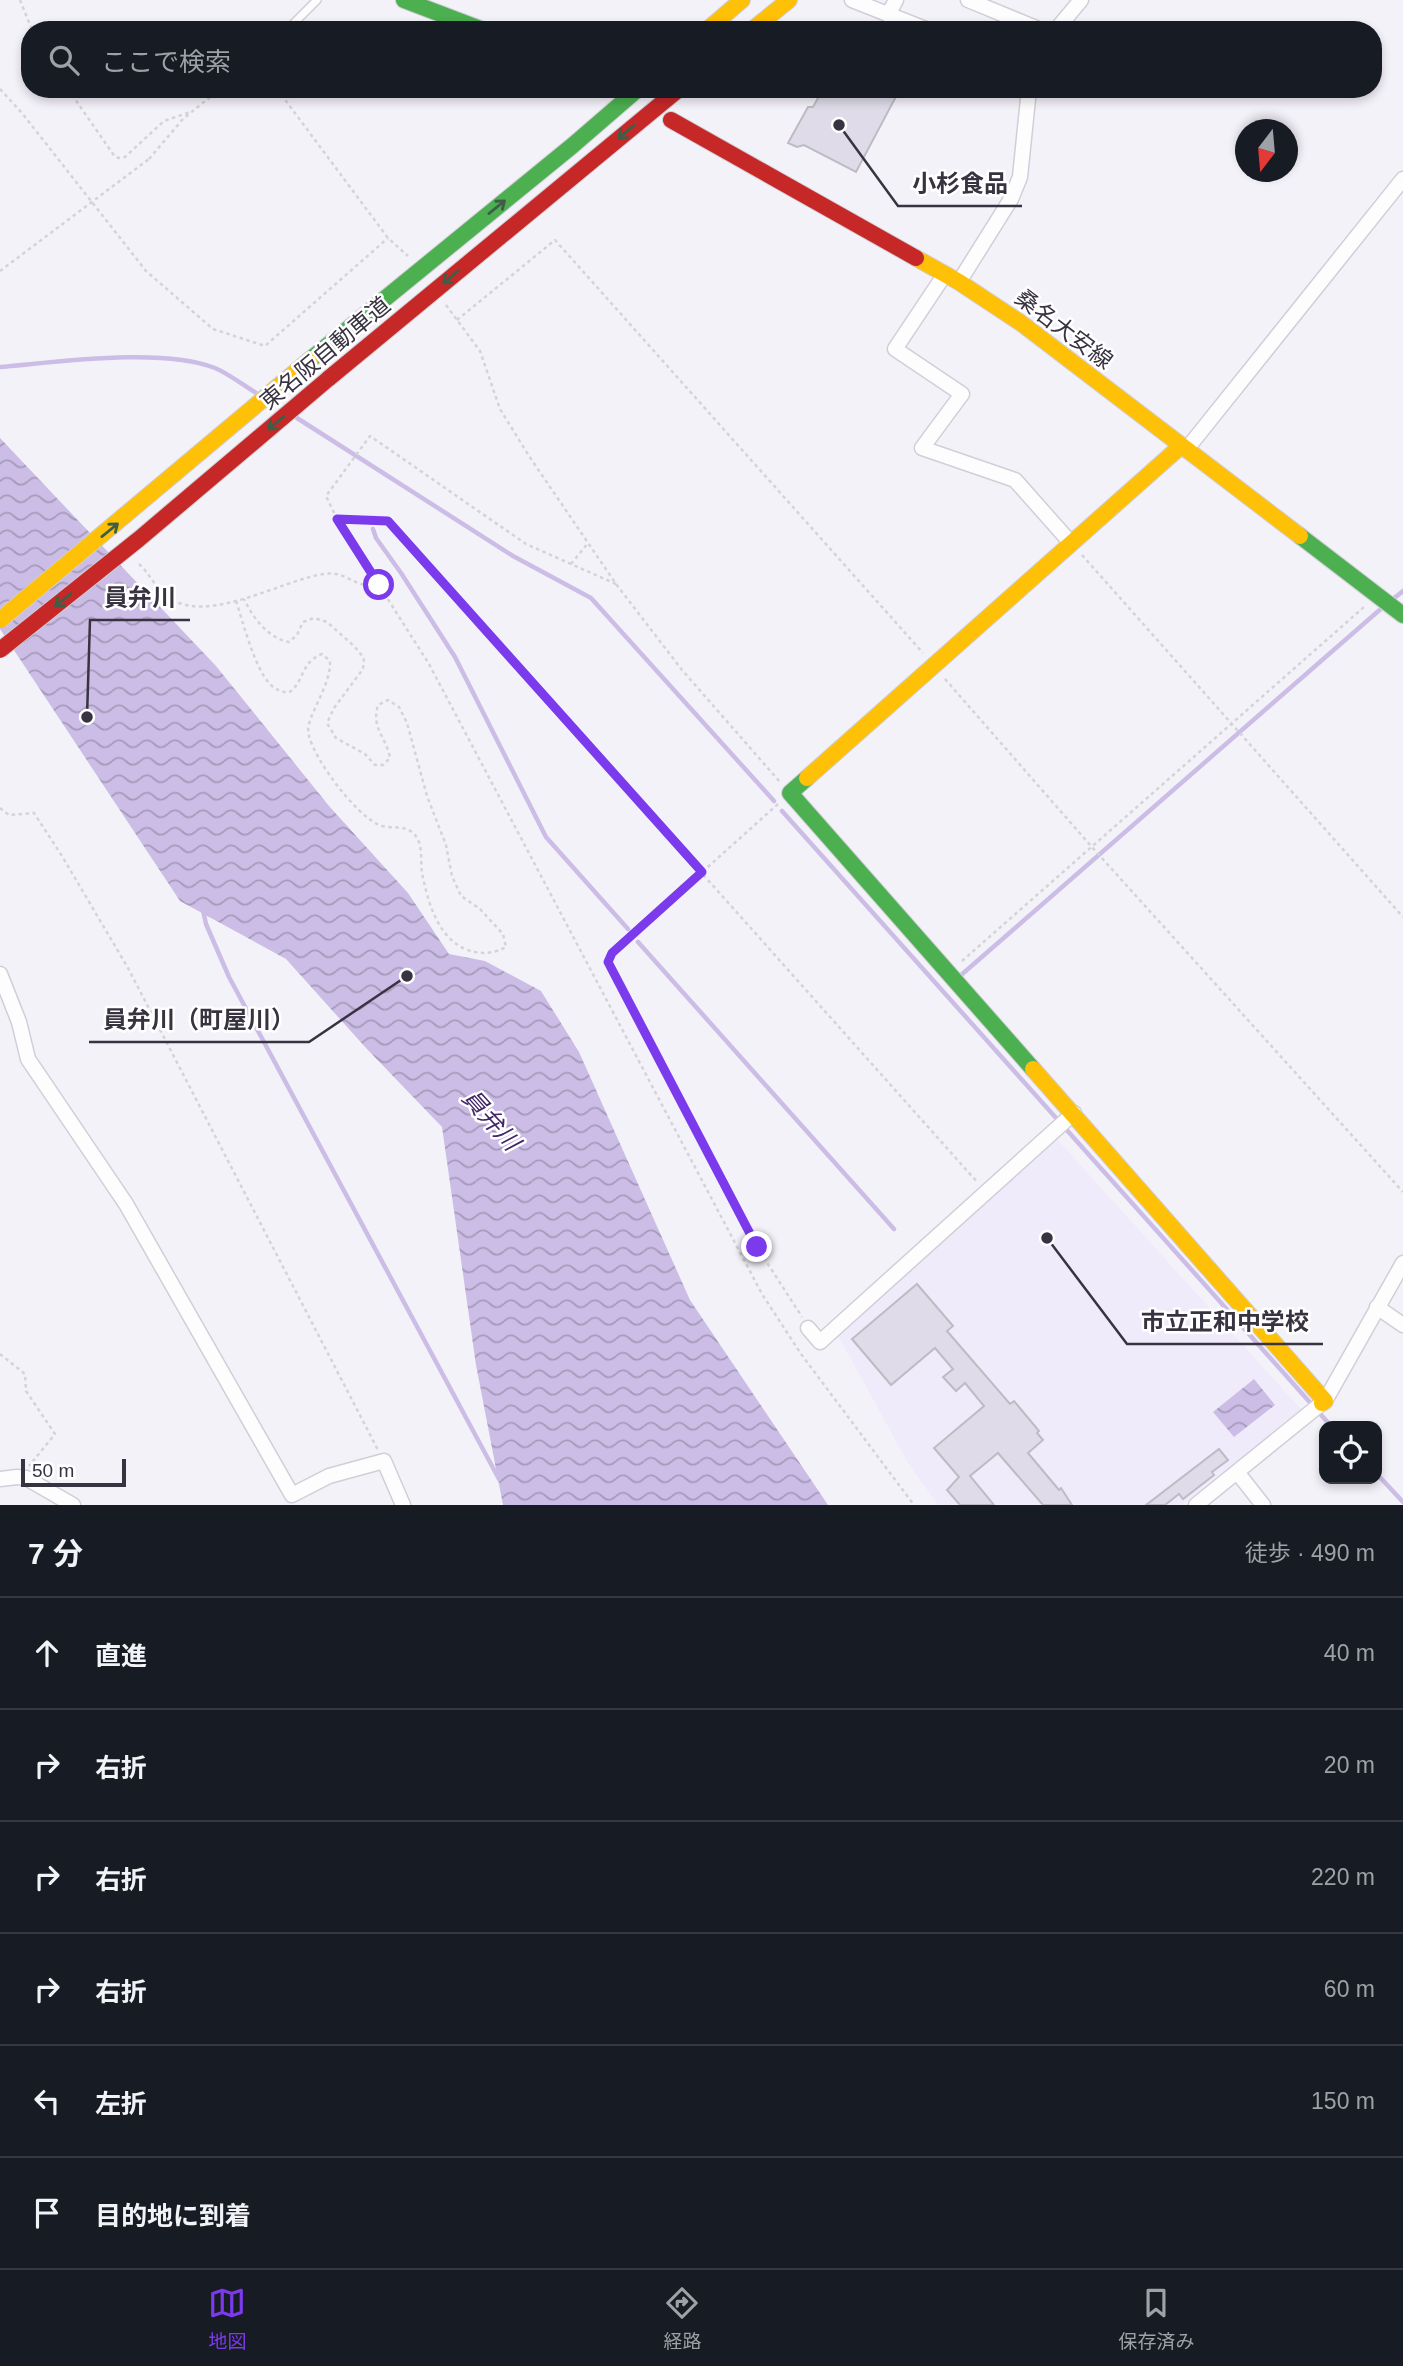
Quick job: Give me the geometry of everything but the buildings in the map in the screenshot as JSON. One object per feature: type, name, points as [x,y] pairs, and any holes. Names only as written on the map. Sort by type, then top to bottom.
[{"type":"main road","points":[[404,0],[459,21]]},
{"type":"main road","points":[[717,21],[741,0]]},
{"type":"main road","points":[[763,21],[789,0]]},
{"type":"main road","name":"東名阪自動車道","points":[[0,620],[628,98]]},
{"type":"main road","name":"東名阪自動車道","points":[[0,650],[139,539],[668,98]]},
{"type":"main road","name":"桑名大安線","points":[[671,120],[952,278],[1021,323],[1399,612]]},
{"type":"main road","points":[[1184,448],[1070,542],[790,793],[962,987],[1066,1121],[1319,1406]]},
{"type":"street","points":[[852,0],[904,21]]},
{"type":"street","points":[[888,15],[896,0]]},
{"type":"street","points":[[968,0],[1019,21]]},
{"type":"street","points":[[1062,21],[1075,1]]},
{"type":"street","points":[[1027,98],[1020,177],[1012,199],[895,349],[962,394],[922,448],[1016,480],[1070,542]]},
{"type":"street","points":[[1184,448],[1403,179]]},
{"type":"street","points":[[0,974],[19,1021],[28,1059],[127,1204],[292,1495],[329,1476],[384,1461],[403,1505]]},
{"type":"street","points":[[808,1328],[820,1342],[1066,1121]]},
{"type":"street","points":[[1196,1505],[1319,1406],[1403,1263]]},
{"type":"street","points":[[1377,1307],[1403,1325]]},
{"type":"street","points":[[1237,1472],[1263,1505]]},
{"type":"street","points":[[0,1479],[26,1478],[73,1505]]},
{"type":"lane","points":[[296,21],[317,0]]},
{"type":"path","points":[[20,0],[28,21]]},
{"type":"path","points":[[0,89],[22,113],[146,271],[213,329],[265,346],[388,238]]},
{"type":"path","points":[[74,98],[118,158],[125,157],[164,121],[193,111]]},
{"type":"path","points":[[0,271],[149,159],[183,119],[209,98]]},
{"type":"path","points":[[284,98],[388,238],[408,256]]},
{"type":"path","points":[[457,320],[555,240],[933,664],[1092,847],[1403,1192]]},
{"type":"path","points":[[446,305],[480,351],[500,409],[528,456],[616,584],[682,670],[790,793],[612,953],[608,962],[757,1247],[808,1328]]},
{"type":"path","points":[[616,584],[526,544],[370,436],[326,496],[337,519],[429,664],[762,1294],[801,1354],[914,1505]]},
{"type":"path","points":[[337,519],[388,521],[987,1192]]},
{"type":"path","points":[[1070,542],[1403,917]]},
{"type":"path","points":[[571,564],[588,543]]},
{"type":"path","points":[[137,563],[166,596],[183,606],[236,601],[324,573],[341,573],[356,583],[369,587],[379,585]]},
{"type":"path","points":[[950,973],[1378,596]]},
{"type":"path","points":[[236,601],[247,636],[267,681],[276,689],[288,693],[295,689],[304,666],[313,658],[322,654],[330,661],[326,689],[310,717],[307,733],[333,779],[359,810],[377,824],[403,828],[414,833],[421,846],[422,872],[431,907],[441,929],[453,944],[472,953],[495,953],[506,947],[503,934],[480,909],[461,896],[446,845],[427,796],[407,723],[399,707],[388,701],[378,705],[375,717],[390,758],[383,765],[375,765],[365,754],[336,738],[327,723],[334,708],[363,669],[363,658],[354,646],[327,622],[313,618],[303,622],[297,635],[289,642],[274,639],[251,614],[244,599]]},
{"type":"path","points":[[0,808],[9,815],[34,813],[115,945],[191,1086],[299,1301],[384,1461]]},
{"type":"path","points":[[0,1354],[25,1374],[26,1391],[55,1434],[26,1469],[26,1478]]},
{"type":"shaded area","points":[[1057,1139],[1301,1409],[1182,1505],[938,1505],[908,1463],[838,1336]]},
{"type":"water","points":[[0,438],[216,666],[329,806],[408,893],[449,954],[485,961],[541,991],[579,1052],[690,1300],[828,1505],[503,1505],[476,1365],[442,1127],[286,959],[180,901],[0,629]]},
{"type":"water","points":[[1254,1379],[1275,1405],[1234,1437],[1213,1412]]},
{"type":"waterway","points":[[0,367],[109,358],[167,358],[215,368],[256,393]]},
{"type":"waterway","points":[[297,418],[513,556],[591,598],[774,801]]},
{"type":"waterway","points":[[373,529],[376,538],[455,657],[546,837],[628,929]]},
{"type":"waterway","points":[[1393,599],[1403,591]]},
{"type":"waterway","points":[[960,976],[1383,607]]},
{"type":"waterway","points":[[782,811],[1327,1421]]},
{"type":"waterway","points":[[203,910],[206,924],[229,977],[499,1479]]},
{"type":"waterway","points":[[638,942],[894,1229]]},
{"type":"waterway","points":[[1382,1479],[1403,1502]]},
{"type":"traffic: fast","points":[[404,0],[459,21]]},
{"type":"traffic: fast","points":[[311,359],[628,98]]},
{"type":"traffic: fast","points":[[1300,536],[1403,615]]},
{"type":"traffic: fast","points":[[807,778],[790,793],[1033,1069]]},
{"type":"traffic: slow","points":[[718,21],[742,0]]},
{"type":"traffic: slow","points":[[763,21],[789,0]]},
{"type":"traffic: slow","points":[[916,258],[959,282],[1021,323],[1300,536]]},
{"type":"traffic: slow","points":[[0,620],[311,359]]},
{"type":"traffic: slow","points":[[807,778],[1181,446]]},
{"type":"traffic: slow","points":[[1033,1069],[1325,1401],[1322,1403]]},
{"type":"traffic: jam","points":[[328,379],[668,98]]},
{"type":"traffic: jam","points":[[671,120],[916,258]]},
{"type":"traffic: jam","points":[[0,650],[139,539],[328,379]]},
{"type":"place","name":"小杉食品","points":[[839,125]]},
{"type":"place","name":"員弁川","points":[[87,717]]},
{"type":"place","name":"員弁川（町屋川）","points":[[407,976]]},
{"type":"place","name":"市立正和中学校","points":[[1047,1238]]},
{"type":"route","points":[[379,585],[337,519],[388,521],[702,872],[612,953],[608,962],[757,1247]]}]
